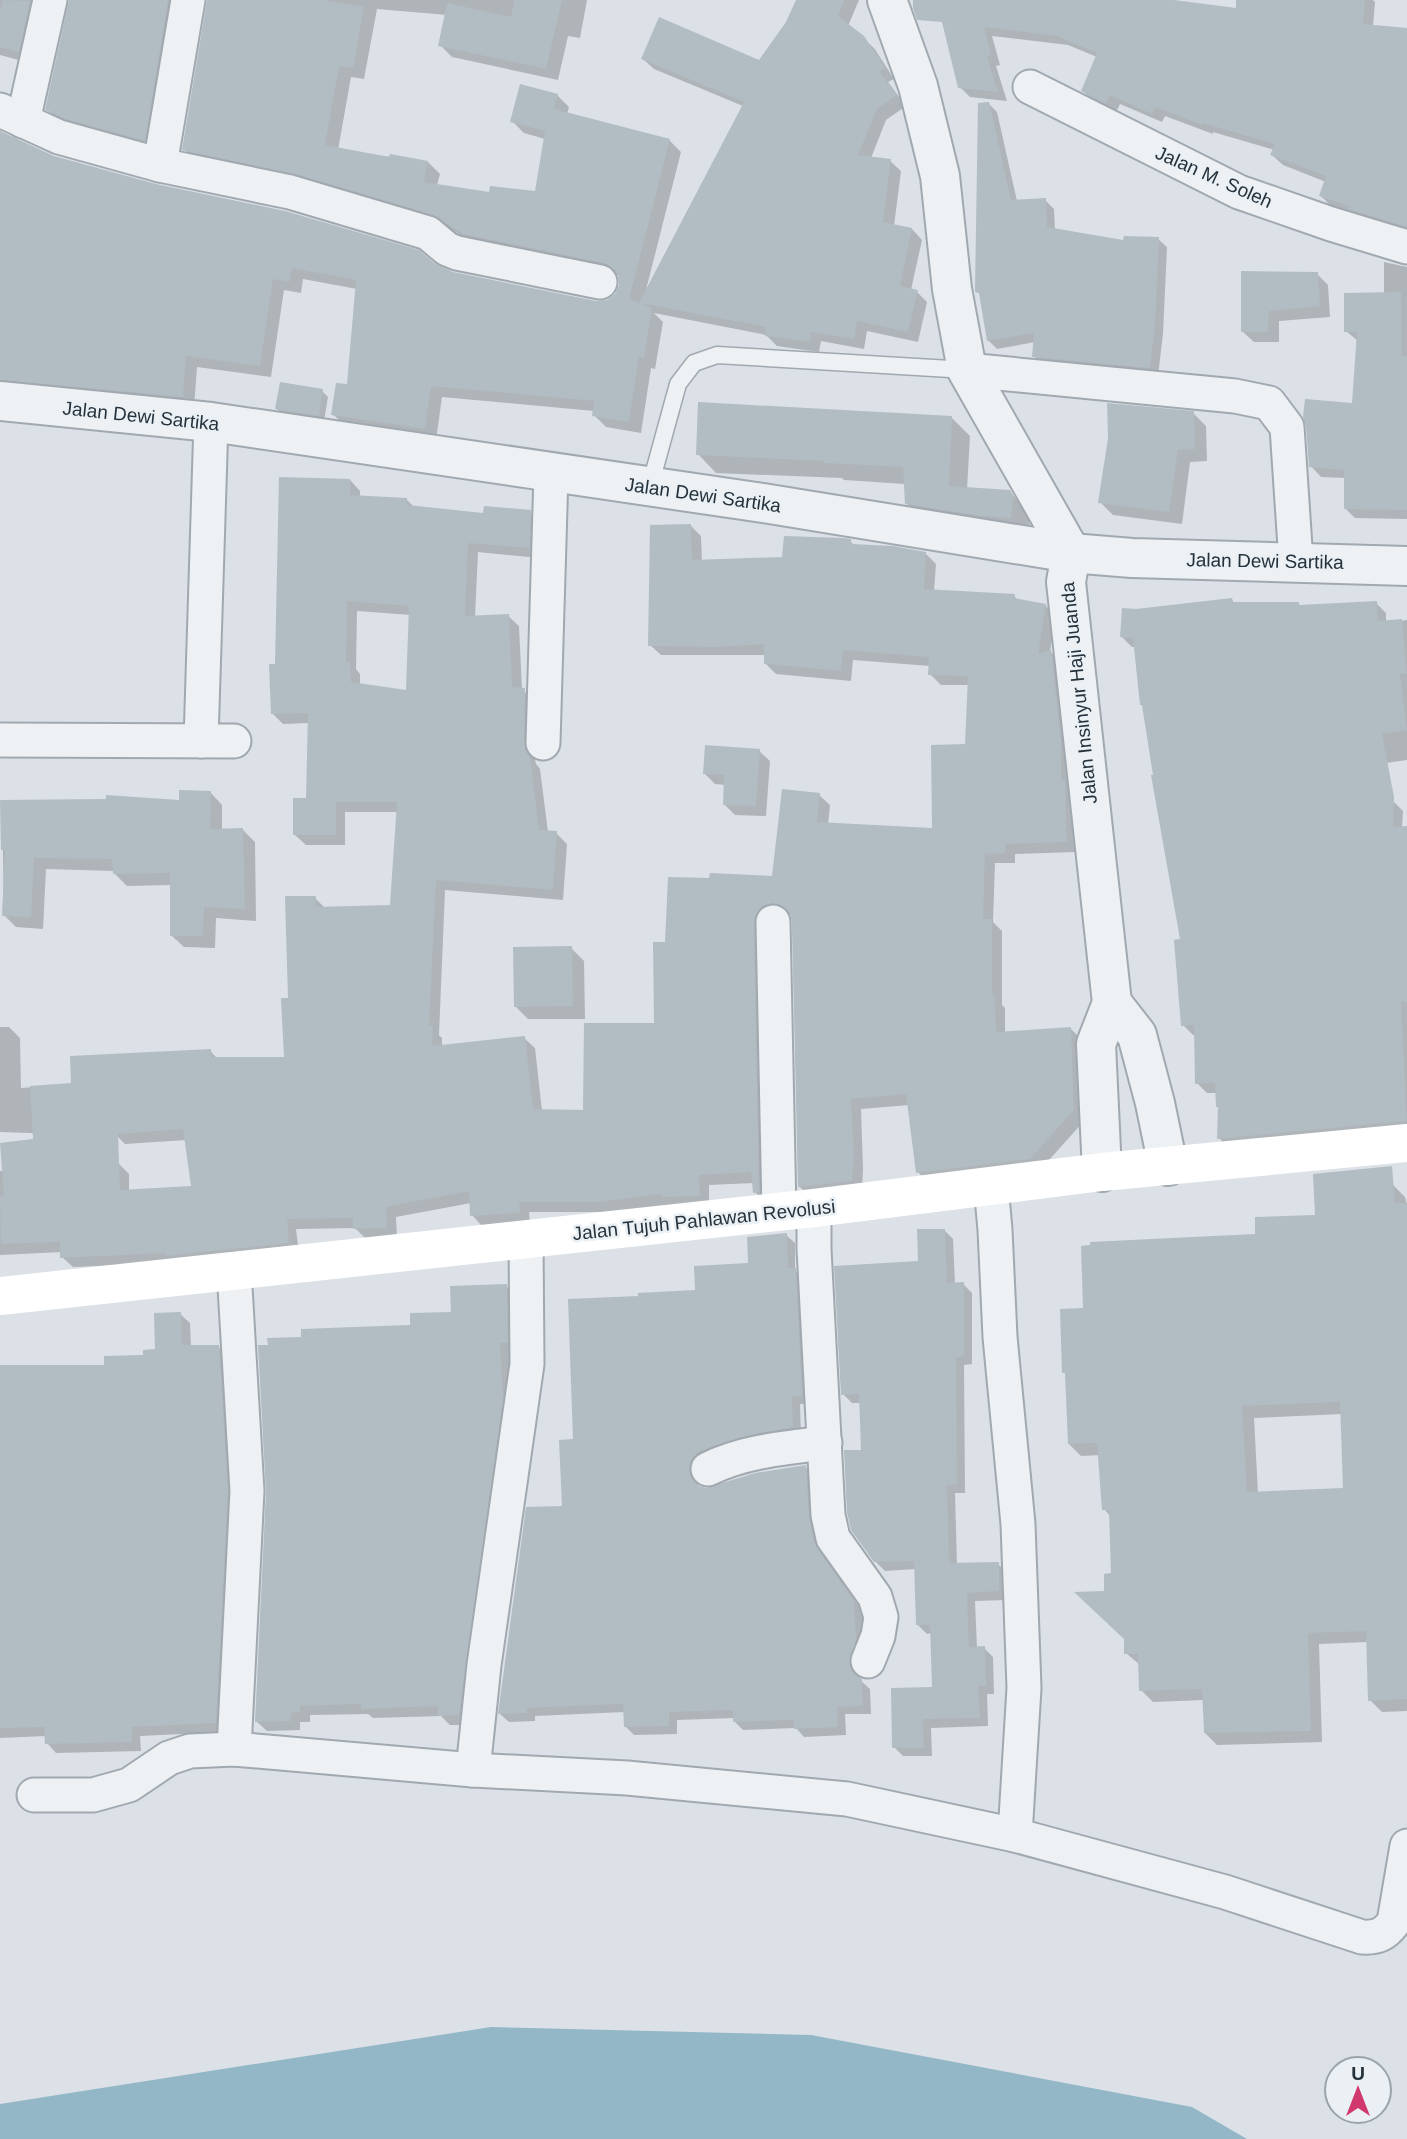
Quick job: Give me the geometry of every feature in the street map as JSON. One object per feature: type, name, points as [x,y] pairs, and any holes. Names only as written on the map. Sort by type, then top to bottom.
[{"type":"main road","name":"Jalan Tujuh Pahlawan Revolusi","points":[[0,1296],[797,1210],[1102,1172],[1407,1143]]},
{"type":"street","points":[[50,0],[12,116],[59,136],[160,165],[290,192],[428,233],[447,249],[457,253],[600,282]]},
{"type":"street","points":[[160,165],[188,0]]},
{"type":"street","points":[[887,0],[918,86],[940,176],[953,289],[967,370],[1071,553]]},
{"type":"street","name":"Jalan M. Soleh","points":[[1030,87],[1239,192],[1407,247]]},
{"type":"street","points":[[967,370],[1235,396],[1269,403],[1287,428],[1296,562]]},
{"type":"street","name":"Jalan Dewi Sartika","points":[[0,401],[211,422],[762,503],[1071,553],[1132,558],[1407,566]]},
{"type":"street","points":[[201,741],[211,422]]},
{"type":"street","points":[[543,743],[551,474]]},
{"type":"street","name":"Jalan Insinyur Haji Juanda","points":[[1071,553],[1066,582],[1112,1003],[1096,1044],[1102,1172]]},
{"type":"street","points":[[0,740],[234,741]]},
{"type":"street","points":[[773,922],[797,1210],[814,1249],[828,1515],[833,1538],[875,1597],[881,1617],[878,1636],[868,1661]]},
{"type":"street","points":[[1112,1003],[1137,1035],[1168,1166]]},
{"type":"street","points":[[991,1185],[999,1337],[1018,1524],[1024,1688],[1015,1835]]},
{"type":"street","points":[[472,1770],[484,1665],[527,1364],[526,1239]]},
{"type":"street","points":[[234,1270],[247,1491],[234,1749]]},
{"type":"street","points":[[708,1469],[726,1460],[748,1454],[825,1443]]},
{"type":"street","points":[[34,1795],[93,1795],[129,1785],[169,1758],[190,1751],[234,1749],[472,1770],[627,1777],[847,1799],[1015,1835],[1225,1892],[1362,1937],[1375,1938],[1387,1932],[1394,1922],[1407,1846]]},
{"type":"lane","points":[[649,488],[678,384],[694,363],[717,355],[967,370]]},
{"type":"water","points":[[491,2027],[811,2035],[1192,2107],[1247,2139],[0,2139],[0,2104]]},
{"type":"building","points":[[3,0],[30,1],[19,52],[0,47],[0,12]]},
{"type":"building","points":[[69,0],[168,0],[145,141],[66,119],[45,110]]},
{"type":"building","points":[[207,0],[323,0],[364,7],[353,68],[339,66],[325,145],[428,161],[424,182],[489,192],[490,186],[535,191],[545,131],[510,122],[520,84],[558,94],[554,109],[670,139],[629,299],[652,308],[644,358],[639,357],[629,422],[592,416],[594,401],[431,386],[425,429],[331,415],[336,383],[347,384],[356,280],[292,268],[289,282],[273,279],[260,366],[186,356],[183,397],[0,380],[0,131],[54,156],[156,184],[285,211],[419,250],[435,264],[453,272],[596,301],[607,300],[615,294],[619,285],[618,275],[612,267],[604,263],[463,234],[433,215],[295,174],[182,150]]},
{"type":"building","points":[[514,0],[562,0],[546,69],[438,46],[447,3],[511,17]]},
{"type":"building","points":[[796,0],[844,0],[838,16],[864,36],[885,68],[879,71],[897,95],[877,109],[858,155],[891,159],[883,222],[912,228],[900,286],[918,290],[908,332],[857,321],[854,339],[811,332],[810,342],[765,336],[766,327],[639,303],[744,102],[641,59],[659,17],[759,60],[786,22]]},
{"type":"building","points":[[913,0],[1174,0],[1236,8],[1236,0],[1365,0],[1363,24],[1407,28],[1407,227],[1348,209],[1348,206],[1319,196],[1326,176],[1270,155],[1275,144],[1203,123],[1202,125],[1155,107],[1152,114],[1110,95],[1106,104],[1081,91],[1097,53],[1057,36],[984,27],[991,55],[987,56],[998,92],[958,88],[942,22],[917,20]]},
{"type":"building","points":[[989,102],[1011,200],[1046,198],[1047,227],[1123,240],[1124,236],[1159,237],[1150,368],[1032,357],[1034,333],[987,341],[979,293],[975,292],[978,103]]},
{"type":"building","points":[[1241,271],[1318,272],[1320,306],[1269,311],[1268,332],[1241,332]]},
{"type":"building","points":[[1401,292],[1402,356],[1407,356],[1407,510],[1344,509],[1344,470],[1309,467],[1303,417],[1305,399],[1352,403],[1357,332],[1344,332],[1344,293]]},
{"type":"building","points":[[280,382],[323,389],[319,416],[275,409]]},
{"type":"building","points":[[698,402],[952,416],[949,486],[1010,490],[1013,495],[1011,518],[905,504],[903,467],[696,455]]},
{"type":"building","points":[[1107,403],[1194,411],[1195,449],[1178,450],[1169,512],[1098,503],[1108,438]]},
{"type":"building","points":[[279,477],[350,479],[350,495],[407,498],[407,505],[483,513],[484,506],[531,510],[530,548],[468,543],[465,616],[509,614],[512,687],[525,688],[524,742],[530,756],[539,830],[557,831],[553,890],[436,880],[429,1026],[433,1026],[432,1046],[525,1036],[533,1109],[583,1110],[584,1023],[654,1023],[653,942],[665,942],[668,877],[709,878],[710,873],[772,876],[782,789],[820,793],[817,822],[932,828],[931,745],[965,744],[968,676],[928,675],[929,657],[843,650],[841,671],[764,664],[764,644],[717,647],[648,646],[650,525],[691,524],[692,560],[782,557],[784,536],[843,538],[851,539],[851,544],[893,546],[926,552],[924,589],[1015,594],[1014,598],[1046,604],[1038,654],[1051,650],[1061,740],[1061,780],[1065,780],[1067,842],[1005,844],[1005,853],[985,854],[983,919],[992,919],[992,995],[995,995],[996,1032],[1071,1027],[1074,1110],[1030,1159],[916,1173],[906,1094],[851,1099],[854,1158],[852,1181],[798,1187],[792,922],[790,913],[783,906],[772,903],[762,906],[754,922],[759,1192],[753,1193],[751,1172],[699,1175],[700,1196],[661,1197],[661,1194],[598,1202],[519,1202],[520,1213],[470,1216],[469,1191],[386,1207],[387,1228],[353,1229],[353,1218],[287,1219],[289,1243],[165,1256],[165,1253],[60,1258],[60,1242],[1,1244],[0,1196],[4,1195],[0,1143],[33,1139],[30,1086],[71,1083],[70,1056],[211,1049],[212,1057],[284,1057],[281,998],[288,998],[285,896],[316,896],[316,907],[390,905],[397,802],[336,802],[336,835],[293,835],[293,798],[306,798],[308,713],[271,714],[269,664],[275,664]],"holes":[[[347,601],[409,606],[406,690],[351,682],[350,661],[346,662]],[[183,1129],[191,1186],[120,1190],[118,1134]]]},
{"type":"building","points":[[1232,598],[1233,602],[1299,602],[1299,605],[1377,601],[1378,621],[1402,619],[1407,674],[1400,674],[1407,730],[1382,734],[1394,797],[1393,827],[1407,826],[1407,1002],[1401,1002],[1407,1121],[1217,1139],[1218,1107],[1215,1083],[1195,1084],[1194,1025],[1181,1026],[1174,940],[1180,939],[1140,705],[1133,638],[1120,637],[1122,608],[1136,609]]},
{"type":"building","points":[[705,745],[760,749],[756,806],[723,805],[724,775],[703,774]]},
{"type":"building","points":[[179,790],[211,791],[210,829],[243,828],[245,909],[204,907],[203,936],[170,936],[170,873],[113,874],[112,859],[34,858],[31,917],[2,916],[5,850],[1,850],[0,800],[106,799],[106,795],[179,800]]},
{"type":"building","points":[[572,946],[573,1006],[514,1007],[513,947]]},
{"type":"building","points":[[1392,1166],[1395,1203],[1407,1203],[1407,1699],[1368,1701],[1366,1631],[1308,1633],[1311,1731],[1204,1733],[1202,1689],[1139,1691],[1138,1654],[1124,1654],[1124,1639],[1074,1592],[1104,1591],[1104,1574],[1111,1573],[1109,1510],[1102,1510],[1097,1443],[1068,1444],[1060,1309],[1083,1308],[1081,1246],[1090,1245],[1090,1242],[1255,1234],[1255,1217],[1315,1215],[1313,1174]],"holes":[[[1340,1402],[1343,1488],[1247,1492],[1242,1406]]]},
{"type":"building","points":[[917,1229],[945,1229],[947,1283],[964,1282],[964,1354],[963,1357],[956,1357],[957,1484],[947,1485],[949,1563],[999,1562],[999,1591],[967,1593],[969,1647],[985,1646],[986,1686],[978,1686],[980,1718],[923,1719],[924,1748],[892,1748],[891,1688],[932,1687],[930,1625],[916,1625],[914,1561],[874,1562],[851,1530],[847,1512],[844,1450],[861,1450],[859,1394],[841,1395],[834,1266],[918,1261]]},
{"type":"building","points":[[787,1233],[788,1268],[796,1268],[802,1396],[792,1396],[793,1427],[746,1436],[700,1451],[692,1458],[690,1476],[697,1485],[706,1488],[755,1473],[806,1465],[809,1516],[814,1543],[854,1601],[856,1640],[849,1663],[853,1673],[862,1679],[863,1706],[837,1707],[838,1727],[794,1729],[793,1720],[733,1722],[733,1710],[669,1712],[669,1726],[624,1727],[623,1704],[527,1708],[527,1713],[498,1714],[526,1507],[562,1506],[559,1440],[573,1439],[568,1299],[695,1290],[694,1266],[748,1263],[747,1237]]},
{"type":"building","points":[[507,1284],[508,1343],[500,1343],[503,1399],[459,1715],[438,1716],[438,1706],[361,1709],[361,1704],[300,1706],[300,1712],[291,1713],[291,1721],[255,1722],[266,1492],[258,1345],[268,1345],[267,1338],[301,1337],[301,1329],[410,1325],[410,1313],[451,1312],[450,1286]]},
{"type":"building","points":[[181,1312],[182,1345],[219,1345],[228,1491],[216,1723],[132,1727],[132,1742],[45,1744],[44,1727],[0,1728],[0,1365],[104,1365],[104,1356],[143,1355],[143,1350],[155,1349],[154,1313]]}]
